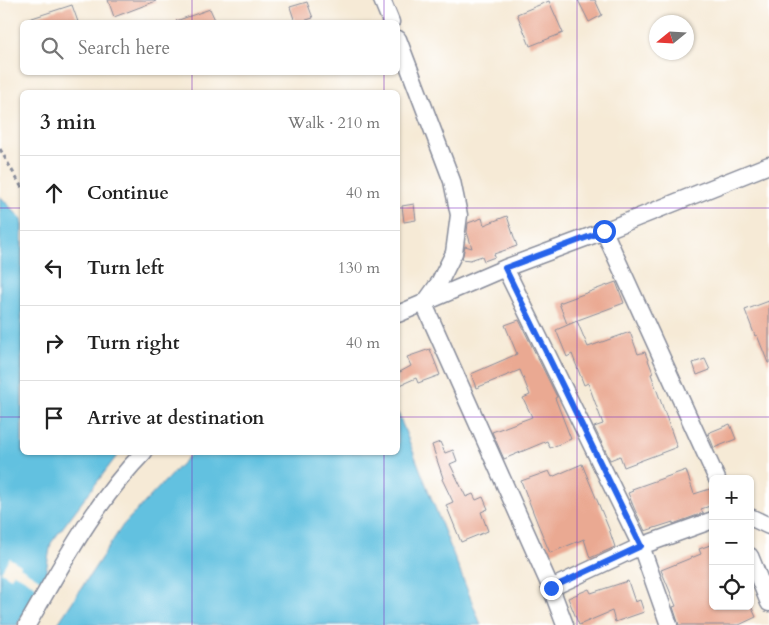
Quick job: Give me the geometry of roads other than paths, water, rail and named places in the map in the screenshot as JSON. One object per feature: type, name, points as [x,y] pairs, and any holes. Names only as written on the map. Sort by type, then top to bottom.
[{"type":"street","points":[[382,0],[390,20]]},
{"type":"street","points":[[400,44],[452,181],[459,215],[454,253],[439,283],[424,304]]},
{"type":"street","points":[[400,313],[505,268],[604,231],[769,164]]},
{"type":"street","points":[[604,231],[715,475]]},
{"type":"street","points":[[505,268],[641,546],[669,625]]},
{"type":"street","points":[[424,304],[551,588],[565,625]]},
{"type":"street","points":[[27,625],[86,524],[141,455]]},
{"type":"street","points":[[754,519],[769,526]]},
{"type":"street","points":[[551,588],[641,546],[709,521]]},
{"type":"street","points":[[754,565],[769,603]]},
{"type":"water","points":[[0,196],[20,218],[20,455],[117,455],[51,543],[44,582],[17,625],[0,625]]},
{"type":"water","points":[[400,418],[481,625],[57,625],[123,525],[190,455],[400,455]]}]
